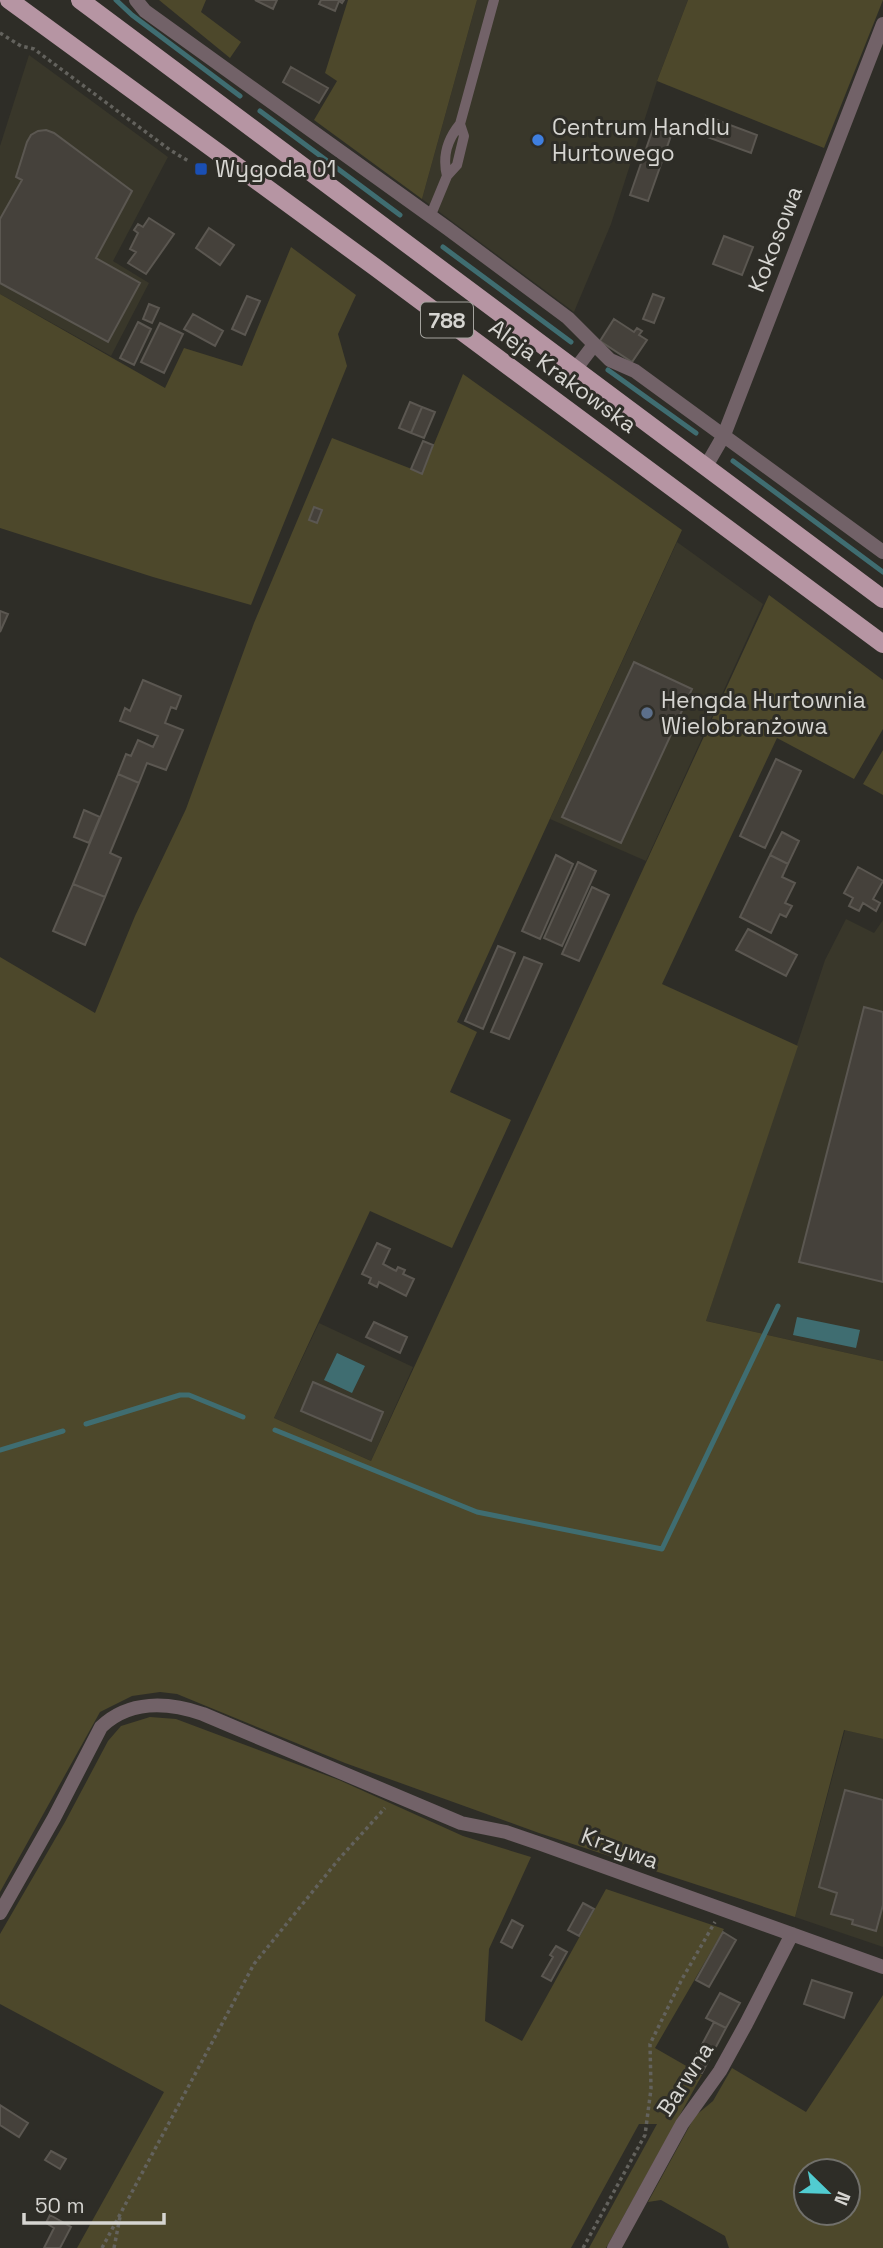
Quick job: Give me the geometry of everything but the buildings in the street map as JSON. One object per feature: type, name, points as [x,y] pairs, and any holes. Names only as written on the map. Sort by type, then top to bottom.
[{"type":"main road","name":"Aleja Krakowska","points":[[9,0],[375,267],[883,644]]},
{"type":"main road","name":"Aleja Krakowska","points":[[80,0],[883,599]]},
{"type":"street","points":[[136,0],[145,11],[568,318],[593,346],[610,360],[635,371],[883,552]]},
{"type":"street","name":"Kokosowa","points":[[705,468],[724,435],[883,24]]},
{"type":"street","points":[[575,371],[593,346]]},
{"type":"street","name":"Krzywa","points":[[0,1913],[54,1818],[101,1727],[111,1717],[126,1709],[165,1705],[181,1706],[461,1823],[506,1832],[883,1966]]},
{"type":"street","name":"Barwna","points":[[614,2248],[682,2124],[720,2071],[747,2024],[792,1934]]},
{"type":"lane","points":[[430,217],[447,176],[457,165],[464,136],[460,124],[494,0]]},
{"type":"path","points":[[0,33],[21,46],[34,49],[190,162]]},
{"type":"path","points":[[102,2248],[254,1964],[339,1859],[397,1794]]},
{"type":"path","points":[[583,2248],[645,2135],[651,2089],[650,2044],[682,1979],[723,1908]]},
{"type":"path","points":[[114,2248],[121,2212]]},
{"type":"shaded area","points":[[159,0],[206,0],[201,12],[241,42],[230,58]]},
{"type":"shaded area","points":[[348,0],[477,0],[422,199],[314,120],[337,81],[325,73]]},
{"type":"shaded area","name":"Centrum Handlu Hurtowego","points":[[477,0],[688,0],[657,81],[611,224],[574,312],[422,199]]},
{"type":"shaded area","points":[[688,0],[883,0],[824,148],[657,81]]},
{"type":"shaded area","points":[[29,55],[168,157],[113,261],[149,283],[111,356],[0,294],[0,146]]},
{"type":"shaded area","points":[[291,247],[356,295],[338,334],[347,366],[251,605],[0,528],[0,294],[165,388],[184,348],[242,366]]},
{"type":"shaded area","points":[[463,374],[682,530],[457,1022],[477,1032],[450,1092],[511,1120],[452,1248],[370,1211],[274,1418],[371,1461],[769,595],[883,680],[883,729],[854,779],[777,738],[662,984],[798,1046],[706,1321],[883,1361],[883,1739],[844,1730],[795,1917],[539,1833],[345,1763],[177,1694],[160,1692],[132,1696],[100,1712],[0,1892],[0,957],[95,1013],[135,916],[186,809],[254,623],[332,438],[422,473]]},
{"type":"shaded area","name":"Hengda Hurtownia Wielobranżowa","points":[[677,542],[763,604],[646,861],[550,819]]},
{"type":"shaded area","points":[[883,750],[883,795],[863,784]]},
{"type":"shaded area","points":[[846,919],[874,933],[883,920],[883,1361],[706,1321],[825,960]]},
{"type":"shaded area","points":[[319,1323],[413,1367],[371,1461],[274,1418]]},
{"type":"shaded area","points":[[150,1717],[176,1719],[339,1780],[463,1836],[531,1857],[489,1949],[485,2021],[522,2041],[606,1889],[724,1929],[655,2048],[702,2075],[606,2248],[589,2248],[657,2124],[639,2124],[571,2248],[77,2248],[164,2092],[0,2004],[0,1934],[108,1741],[121,1726]]},
{"type":"shaded area","points":[[845,1730],[883,1739],[883,1947],[795,1917]]},
{"type":"shaded area","points":[[883,1995],[883,2248],[729,2248],[725,2236],[661,2200],[648,2202],[695,2116],[713,2101],[732,2068],[806,2112]]},
{"type":"water","points":[[797,1317],[860,1330],[856,1348],[793,1335]]},
{"type":"water","points":[[337,1353],[365,1366],[352,1393],[324,1380]]},
{"type":"waterway","points":[[116,0],[240,96]]},
{"type":"waterway","points":[[260,111],[400,215]]},
{"type":"waterway","points":[[443,247],[571,342]]},
{"type":"waterway","points":[[608,370],[696,433]]},
{"type":"waterway","points":[[733,461],[883,572]]},
{"type":"waterway","points":[[275,1430],[477,1512],[662,1549],[778,1306]]},
{"type":"waterway","points":[[86,1424],[180,1395],[189,1395],[243,1417]]},
{"type":"waterway","points":[[0,1450],[63,1431]]},
{"type":"place","name":"Centrum Handlu Hurtowego","points":[[538,140]]},
{"type":"place","name":"Wygoda 01","points":[[201,169]]},
{"type":"place","name":"Hengda Hurtownia Wielobranżowa","points":[[647,713]]}]
